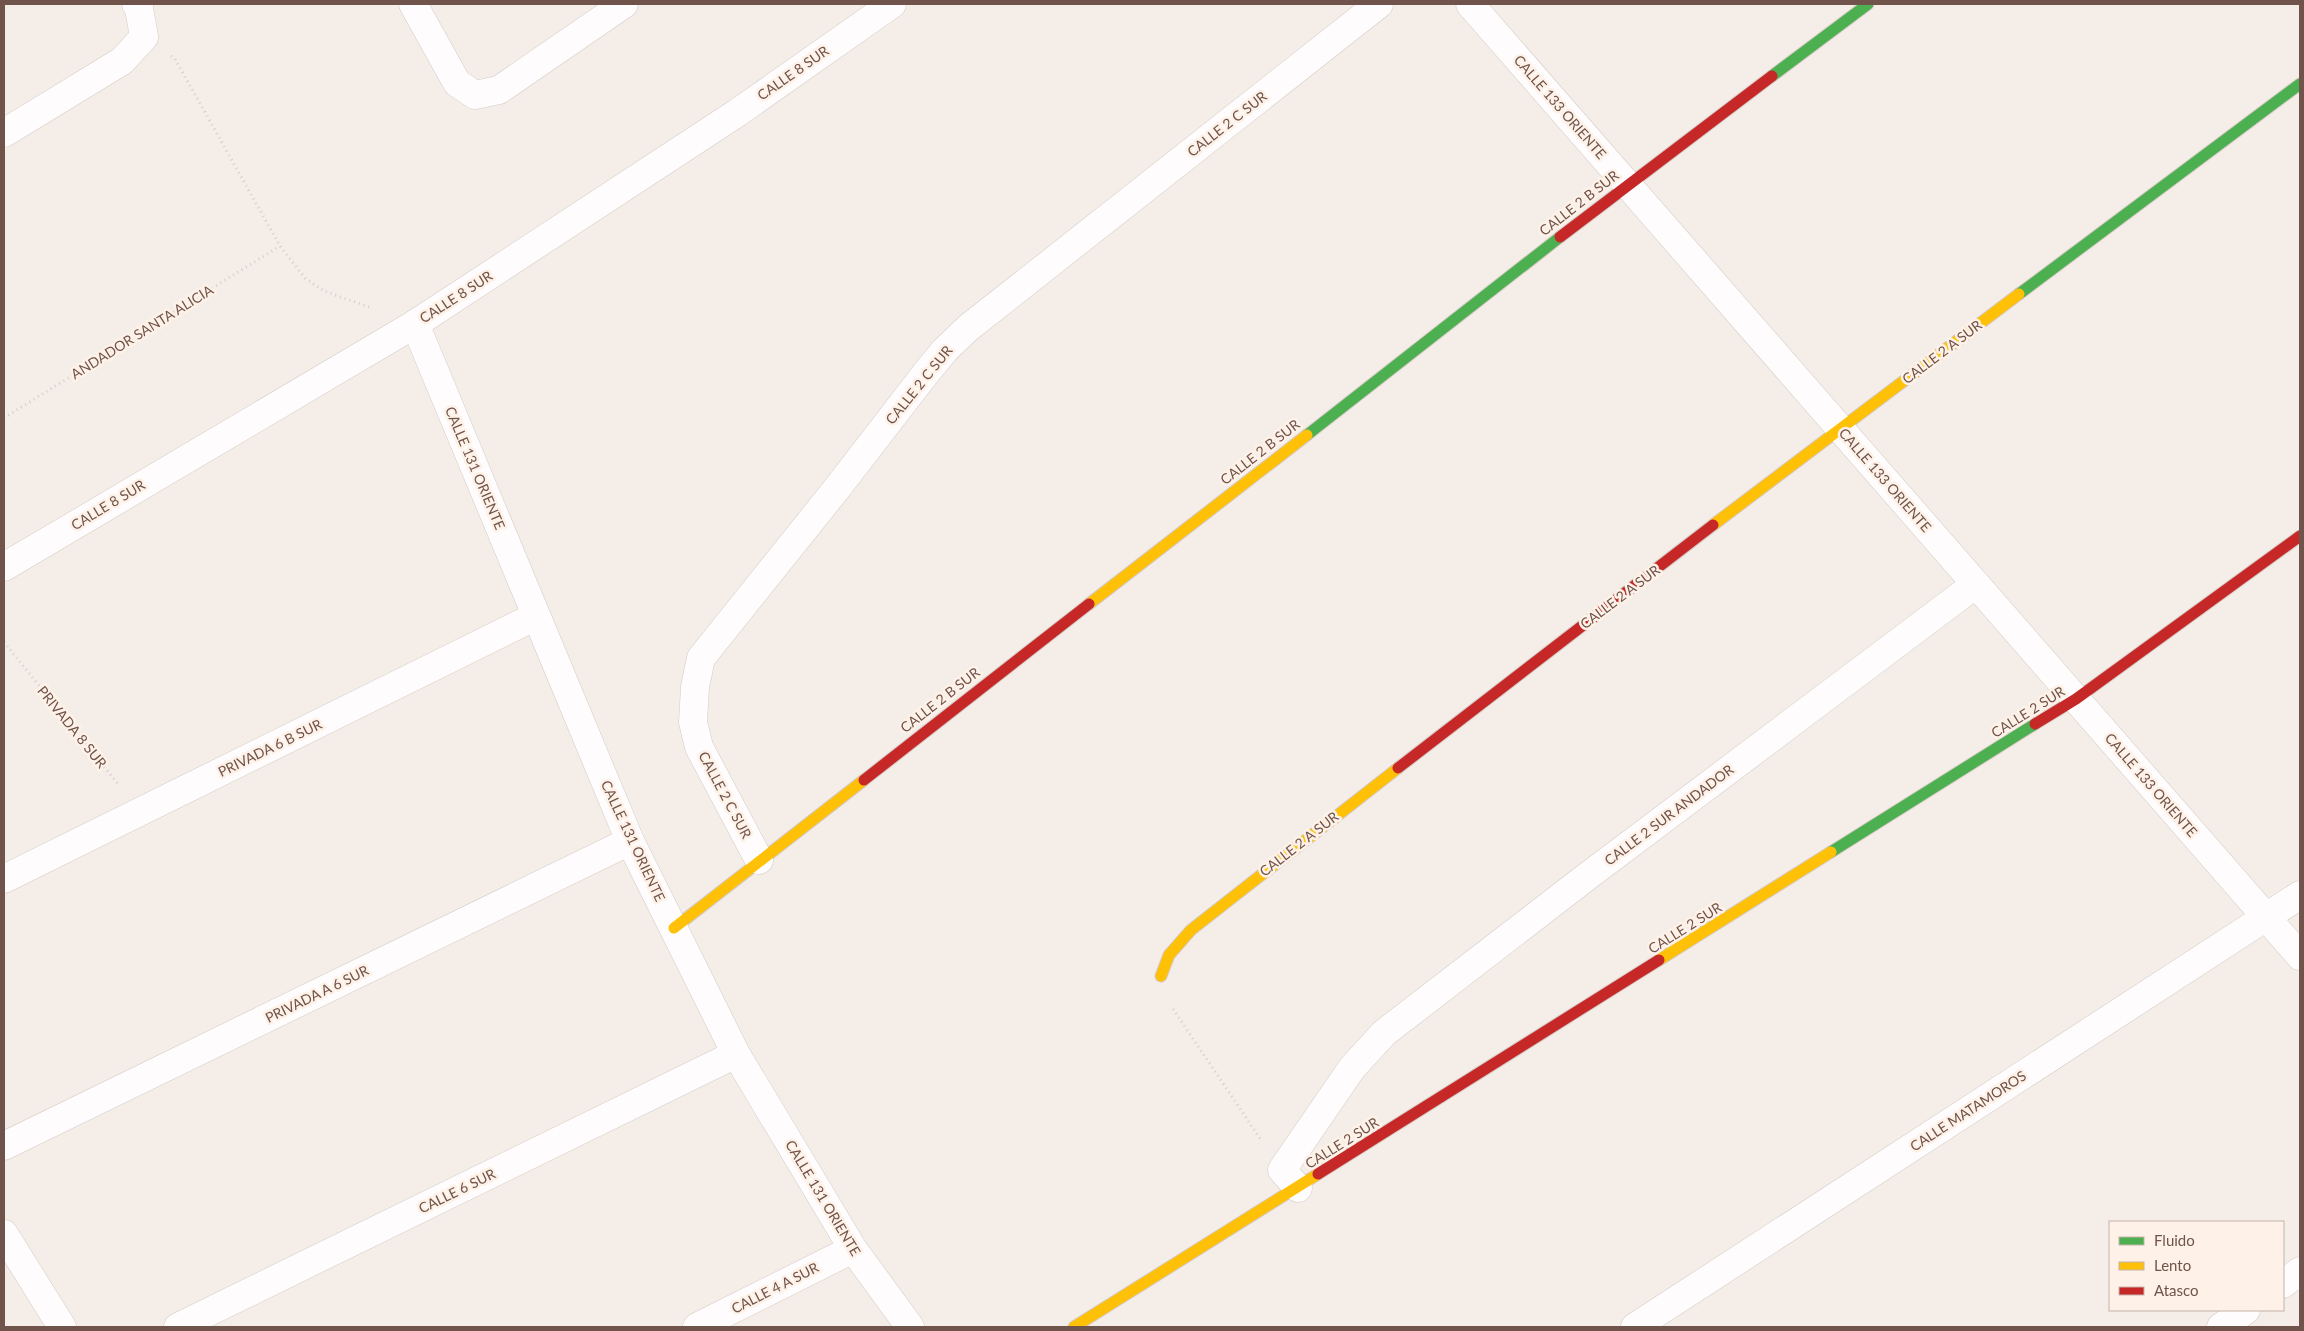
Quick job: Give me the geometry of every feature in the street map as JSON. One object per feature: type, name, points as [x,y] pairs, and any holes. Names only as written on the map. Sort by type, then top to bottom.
[{"type":"street","points":[[4,133],[122,62],[144,37],[139,8],[136,4]]},
{"type":"street","points":[[413,4],[457,83],[475,95],[499,90],[624,4]]},
{"type":"street","name":"CALLE 8 SUR","points":[[4,567],[415,324],[737,113],[892,4]]},
{"type":"street","name":"CALLE 2 C SUR","points":[[759,860],[699,747],[693,722],[694,687],[700,658],[838,487],[944,350],[968,328],[1379,4]]},
{"type":"street","name":"CALLE 133 ORIENTE","points":[[1470,4],[2300,956]]},
{"type":"street","name":"CALLE 2 B SUR","points":[[674,928],[1628,184],[1868,4]]},
{"type":"street","name":"CALLE 2 A SUR","points":[[1161,976],[1168,955],[1198,924],[1386,775],[1840,429],[2300,84]]},
{"type":"street","name":"CALLE 131 ORIENTE","points":[[415,324],[630,841],[736,1054],[853,1249],[910,1327]]},
{"type":"street","name":"CALLE 2 SUR","points":[[1074,1327],[1290,1179],[2076,699],[2300,536]]},
{"type":"street","name":"CALLE 2 SUR ANDADOR","points":[[1290,1179],[1352,1068],[1384,1033],[1581,881],[1976,584]]},
{"type":"street","name":"PRIVADA 6 B SUR","points":[[4,880],[536,616]]},
{"type":"street","name":"PRIVADA A 6 SUR","points":[[4,1146],[630,841]]},
{"type":"street","name":"CALLE MATAMOROS","points":[[1636,1327],[2300,894]]},
{"type":"street","name":"CALLE 6 SUR","points":[[178,1327],[736,1054]]},
{"type":"street","points":[[4,1234],[62,1327]]},
{"type":"street","name":"CALLE 4 A SUR","points":[[698,1327],[853,1249]]},
{"type":"street","points":[[2284,1283],[2300,1271]]},
{"type":"street","points":[[2221,1327],[2245,1311]]},
{"type":"path","points":[[144,37],[175,59],[280,246],[305,278],[324,291],[415,324]]},
{"type":"path","name":"ANDADOR SANTA ALICIA","points":[[4,418],[280,246]]},
{"type":"path","name":"PRIVADA 8 SUR","points":[[4,642],[141,812]]},
{"type":"path","points":[[1161,976],[1169,1002],[1290,1179]]},
{"type":"traffic: fast","points":[[1772,76],[1868,4]]},
{"type":"traffic: fast","points":[[2019,294],[2300,84]]},
{"type":"traffic: fast","points":[[1307,435],[1560,237]]},
{"type":"traffic: fast","points":[[1831,852],[2035,724]]},
{"type":"traffic: slow","points":[[1713,525],[2019,294]]},
{"type":"traffic: slow","points":[[1089,604],[1307,435]]},
{"type":"traffic: slow","points":[[1161,976],[1169,955],[1191,930],[1398,768]]},
{"type":"traffic: slow","points":[[674,928],[864,780]]},
{"type":"traffic: slow","points":[[1659,960],[1831,852]]},
{"type":"traffic: slow","points":[[1074,1327],[1318,1174]]},
{"type":"traffic: jam","points":[[1560,237],[1772,76]]},
{"type":"traffic: jam","points":[[1398,768],[1713,525]]},
{"type":"traffic: jam","points":[[2035,724],[2076,699],[2300,536]]},
{"type":"traffic: jam","points":[[864,780],[1089,604]]},
{"type":"traffic: jam","points":[[1318,1174],[1659,960]]}]
